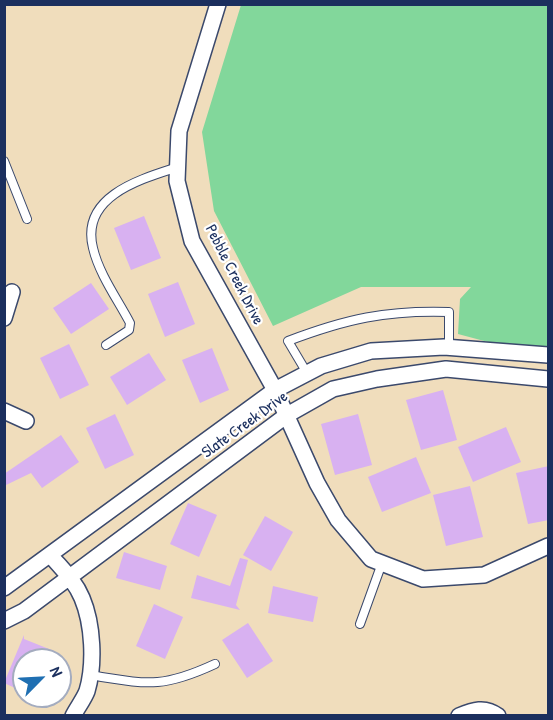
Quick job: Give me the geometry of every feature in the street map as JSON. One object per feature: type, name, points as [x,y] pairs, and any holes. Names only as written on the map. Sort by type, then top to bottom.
[{"type":"street","name":"Pebble Creek Drive","points":[[218,4],[179,131],[177,181],[192,241],[275,390],[317,483],[338,520],[371,559],[423,579],[484,575],[549,546]]},
{"type":"street","points":[[4,318],[12,292]]},
{"type":"street","name":"Slate Creek Drive","points":[[4,588],[51,556],[275,390],[307,373],[371,351],[449,347],[549,355]]},
{"type":"street","name":"Slate Creek Drive","points":[[4,621],[24,611],[287,415],[333,389],[377,379],[446,369],[549,379]]},
{"type":"street","points":[[4,411],[26,421]]},
{"type":"street","points":[[51,556],[70,577],[82,598],[90,630],[87,692],[73,716]]},
{"type":"street","points":[[459,716],[473,710],[484,709],[498,716]]},
{"type":"lane","points":[[4,161],[27,219]]},
{"type":"lane","points":[[106,345],[129,330],[130,323],[92,246],[93,226],[99,210],[110,197],[124,187],[177,167]]},
{"type":"lane","points":[[307,373],[288,341],[334,323],[378,314],[449,312],[449,347]]},
{"type":"lane","points":[[360,624],[382,563]]},
{"type":"lane","points":[[89,675],[162,683],[182,678],[215,664]]},
{"type":"green space","points":[[241,5],[548,5],[548,349],[503,346],[458,334],[460,299],[471,287],[361,287],[273,326],[214,211],[202,132]]},
{"type":"building","points":[[144,216],[161,258],[131,270],[114,228]]},
{"type":"building","points":[[178,282],[195,324],[165,337],[148,294]]},
{"type":"building","points":[[91,283],[109,309],[71,334],[53,308]]},
{"type":"building","points":[[69,344],[89,385],[60,399],[40,358]]},
{"type":"building","points":[[212,348],[229,390],[200,403],[182,360]]},
{"type":"building","points":[[149,353],[166,380],[127,405],[110,377]]},
{"type":"building","points":[[443,390],[457,440],[421,450],[406,400]]},
{"type":"building","points":[[115,414],[134,455],[105,469],[86,428]]},
{"type":"building","points":[[358,414],[372,465],[335,475],[321,424]]},
{"type":"building","points":[[506,427],[521,462],[473,482],[458,447]]},
{"type":"building","points":[[61,435],[79,462],[42,488],[31,473],[4,486],[4,474]]},
{"type":"building","points":[[416,457],[431,493],[382,512],[368,477]]},
{"type":"building","points":[[549,466],[549,520],[528,524],[516,473]]},
{"type":"building","points":[[470,486],[483,537],[446,546],[433,495]]},
{"type":"building","points":[[188,503],[217,515],[199,557],[170,544]]},
{"type":"building","points":[[265,516],[293,532],[271,571],[243,555]]},
{"type":"building","points":[[124,552],[167,566],[160,590],[116,578]]},
{"type":"building","points":[[240,558],[248,560],[236,605],[240,610],[191,598],[197,575],[230,586]]},
{"type":"building","points":[[273,586],[318,597],[313,622],[268,613]]},
{"type":"building","points":[[154,604],[183,617],[165,659],[136,646]]},
{"type":"building","points":[[248,623],[273,661],[247,678],[222,640]]},
{"type":"building","points":[[24,635],[24,639],[46,648],[19,648]]},
{"type":"building","points":[[12,664],[12,687],[4,683]]}]
